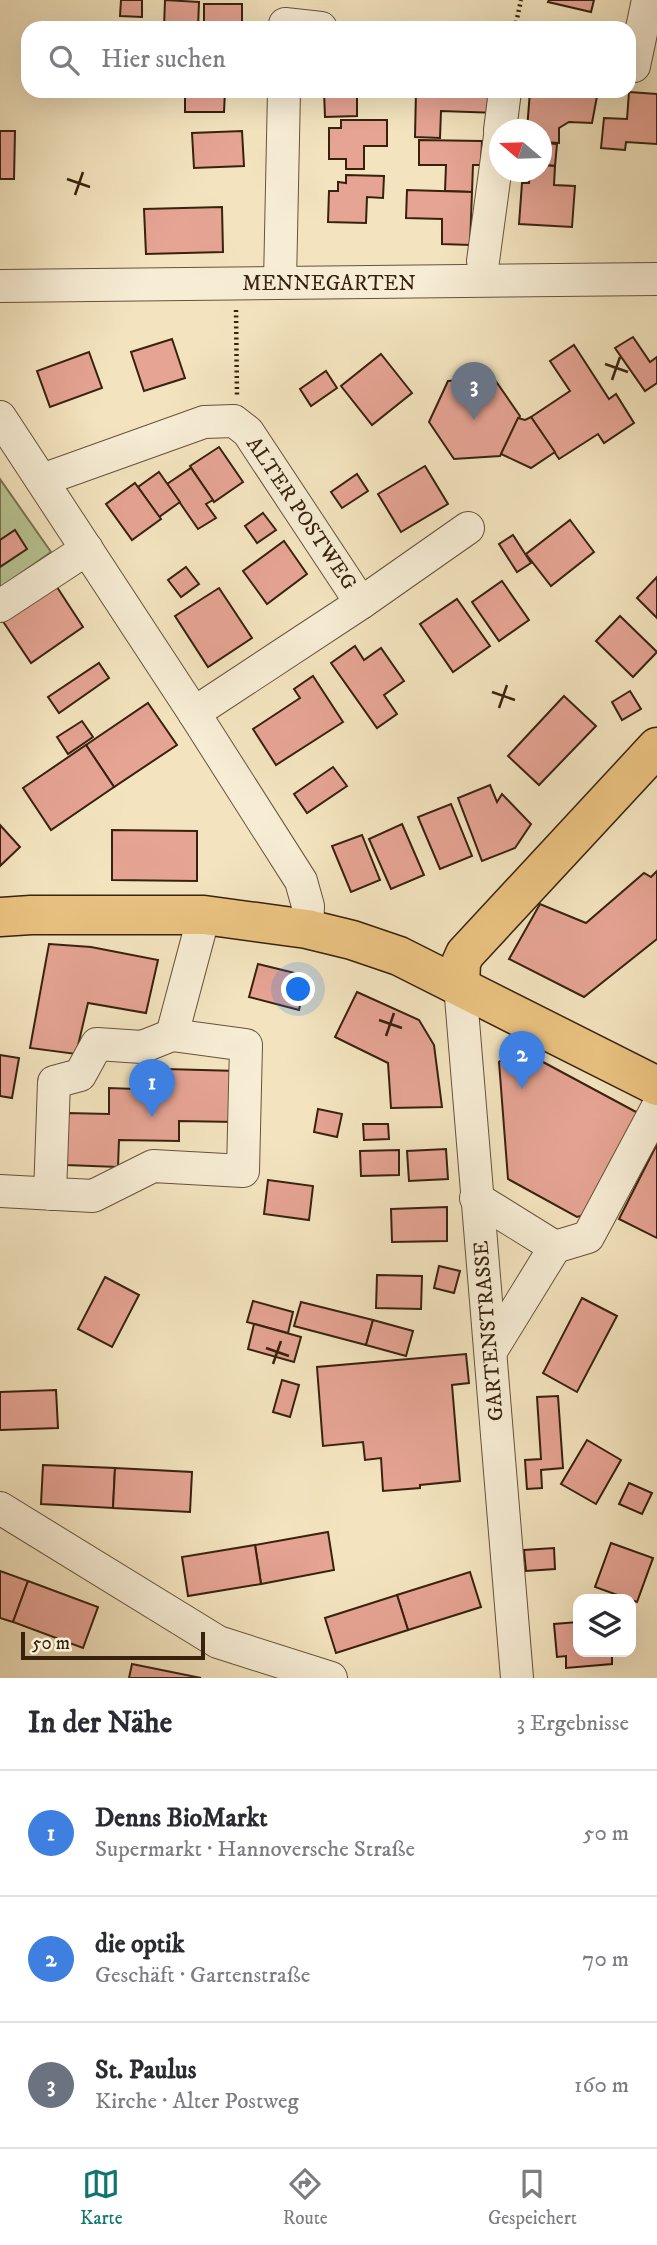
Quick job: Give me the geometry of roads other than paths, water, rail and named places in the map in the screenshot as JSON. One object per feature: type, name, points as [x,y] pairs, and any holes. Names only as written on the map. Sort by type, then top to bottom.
[{"type":"main road","points":[[460,985],[461,963],[465,954],[657,747]]},
{"type":"main road","points":[[0,917],[204,915],[307,929],[352,940],[400,956],[657,1086]]},
{"type":"street","points":[[640,65],[648,0]]},
{"type":"street","points":[[280,282],[284,98]]},
{"type":"street","points":[[501,119],[504,98]]},
{"type":"street","points":[[483,261],[493,182]]},
{"type":"street","name":"MENNEGARTEN","points":[[0,286],[280,282],[482,283],[657,279]]},
{"type":"street","points":[[0,416],[301,881],[308,906],[307,929]]},
{"type":"street","name":"ALTER POSTWEG","points":[[42,480],[204,422],[234,421],[248,432],[361,603]]},
{"type":"street","name":"ALTER POSTWEG","points":[[194,713],[361,603],[468,528]]},
{"type":"street","points":[[0,606],[87,549]]},
{"type":"street","points":[[172,1035],[204,915]]},
{"type":"street","name":"GARTENSTRASSE","points":[[460,985],[517,1678]]},
{"type":"street","points":[[0,1191],[50,1194],[93,1196],[153,1166],[243,1171],[246,1045],[172,1035],[142,1047],[97,1044],[80,1075],[54,1082],[50,1194]]},
{"type":"street","points":[[491,1351],[555,1247],[588,1237],[657,1108]]},
{"type":"street","points":[[476,1198],[555,1247]]},
{"type":"street","points":[[0,1508],[218,1642],[331,1678]]},
{"type":"place","name":"St. Paulus","points":[[474,420]]},
{"type":"place","name":"die optik","points":[[522,1089]]},
{"type":"place","name":"Denns BioMarkt","points":[[152,1117]]}]
